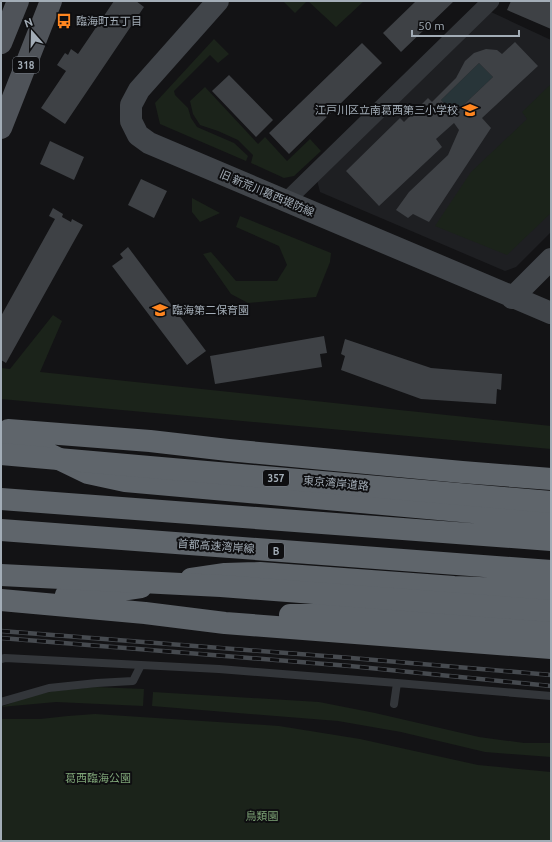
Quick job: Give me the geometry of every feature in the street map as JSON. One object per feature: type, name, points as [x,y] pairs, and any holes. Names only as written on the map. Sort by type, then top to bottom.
[{"type":"highway","points":[[1,429],[150,441],[236,451],[551,479]]},
{"type":"highway","points":[[1,436],[26,443],[88,472],[125,481],[548,513]]},
{"type":"highway","points":[[150,441],[199,440],[551,465]]},
{"type":"highway","name":"東京湾岸道路","points":[[1,454],[548,513]]},
{"type":"highway","points":[[1,499],[551,540]]},
{"type":"highway","name":"首都高速湾岸線","points":[[1,530],[551,571]]},
{"type":"highway","points":[[6,601],[62,595],[94,594],[225,574],[260,573],[454,587],[551,591]]},
{"type":"highway","points":[[1,576],[220,586],[551,612]]},
{"type":"highway","points":[[6,601],[225,623],[551,648]]},
{"type":"highway","points":[[145,614],[326,615],[551,633]]},
{"type":"main road","points":[[1,43],[18,1]]},
{"type":"main road","name":"318","points":[[1,128],[51,1]]},
{"type":"street","name":"旧 新荒川葛西堤防線","points":[[218,1],[139,90],[131,105],[131,121],[138,135],[149,143],[551,314]]},
{"type":"street","points":[[286,202],[491,1]]},
{"type":"street","points":[[512,298],[551,259]]},
{"type":"lane","points":[[1,659],[219,669],[551,696]]},
{"type":"lane","points":[[1,702],[49,688],[97,683],[134,682],[141,665]]},
{"type":"lane","points":[[394,704],[397,683]]},
{"type":"shaded area","name":"江戸川区立南葛西第三小学校","points":[[491,12],[551,40],[551,232],[516,267],[505,271],[320,192],[317,180]]},
{"type":"shaded area","points":[[479,63],[493,77],[454,114],[441,100]]},
{"type":"green space","points":[[283,1],[307,1],[295,13]]},
{"type":"green space","points":[[308,1],[364,1],[336,27]]},
{"type":"green space","points":[[214,39],[229,54],[218,63],[210,55],[174,91],[175,95],[188,108],[191,118],[197,127],[234,143],[248,156],[246,161],[160,124],[155,103]]},
{"type":"green space","points":[[551,84],[551,213],[507,255],[435,226],[471,172],[527,119],[522,112]]},
{"type":"green space","points":[[205,87],[258,144],[265,137],[287,161],[310,139],[321,151],[294,176],[284,178],[251,163],[253,155],[238,140],[200,125],[193,114],[190,101]]},
{"type":"green space","points":[[192,198],[220,213],[200,222],[192,212]]},
{"type":"green space","points":[[240,216],[331,253],[330,262],[316,297],[248,303],[231,294],[203,254],[211,252],[236,281],[277,281],[287,265],[279,246],[236,227]]},
{"type":"green space","points":[[53,315],[62,321],[40,372],[551,426],[551,449],[1,399],[1,368],[10,369]]},
{"type":"green space","points":[[96,687],[144,689],[143,706],[56,702],[1,707],[27,697],[54,691]]},
{"type":"green space","points":[[153,692],[319,702],[375,713],[479,737],[524,743],[551,743],[551,757],[485,752],[401,732],[338,721],[152,706]]},
{"type":"green space","name":"葛西臨海公園","points":[[95,714],[279,726],[360,739],[478,765],[551,772],[551,841],[1,841],[1,719],[40,719]]},
{"type":"building","points":[[114,1],[136,1],[144,7],[65,124],[41,108],[66,71],[57,65],[65,53],[68,55],[71,49],[78,54]]},
{"type":"building","points":[[416,1],[454,1],[401,52],[383,33]]},
{"type":"building","points":[[511,1],[551,1],[551,29],[507,10]]},
{"type":"building","points":[[515,42],[538,66],[482,118],[491,128],[429,222],[413,214],[408,218],[396,210],[409,192],[448,155],[459,130],[454,123],[436,139],[442,147],[379,206],[346,171],[400,118],[404,122],[428,98],[432,102],[456,78],[465,61],[474,53],[486,49],[497,50],[502,54]],"holes":[[[479,63],[493,77],[454,114],[441,100]]]},
{"type":"building","points":[[362,43],[382,63],[289,154],[269,133]]},
{"type":"building","points":[[229,75],[273,120],[256,137],[212,91]]},
{"type":"building","points":[[50,141],[84,157],[74,180],[40,164]]},
{"type":"building","points":[[141,179],[167,191],[154,218],[128,205]]},
{"type":"building","points":[[53,208],[63,214],[62,217],[71,222],[72,219],[83,225],[6,363],[1,360],[1,316],[55,219],[49,216]]},
{"type":"building","points":[[128,247],[206,351],[187,365],[112,266],[123,258],[120,254]]},
{"type":"building","points":[[324,336],[327,353],[320,354],[322,367],[215,384],[210,356]]},
{"type":"building","points":[[345,339],[431,368],[502,374],[501,390],[497,389],[496,404],[421,399],[341,370],[345,356],[341,354]]},
{"type":"railway","points":[[1,631],[551,675]]},
{"type":"railway","points":[[1,638],[350,666],[551,686]]},
{"type":"place","name":"臨海町五丁目","points":[[64,21]]},
{"type":"place","name":"江戸川区立南葛西第三小学校","points":[[470,110]]},
{"type":"place","name":"臨海第二保育園","points":[[160,310]]},
{"type":"park label","name":"鳥類園","points":[[262,816]]}]
